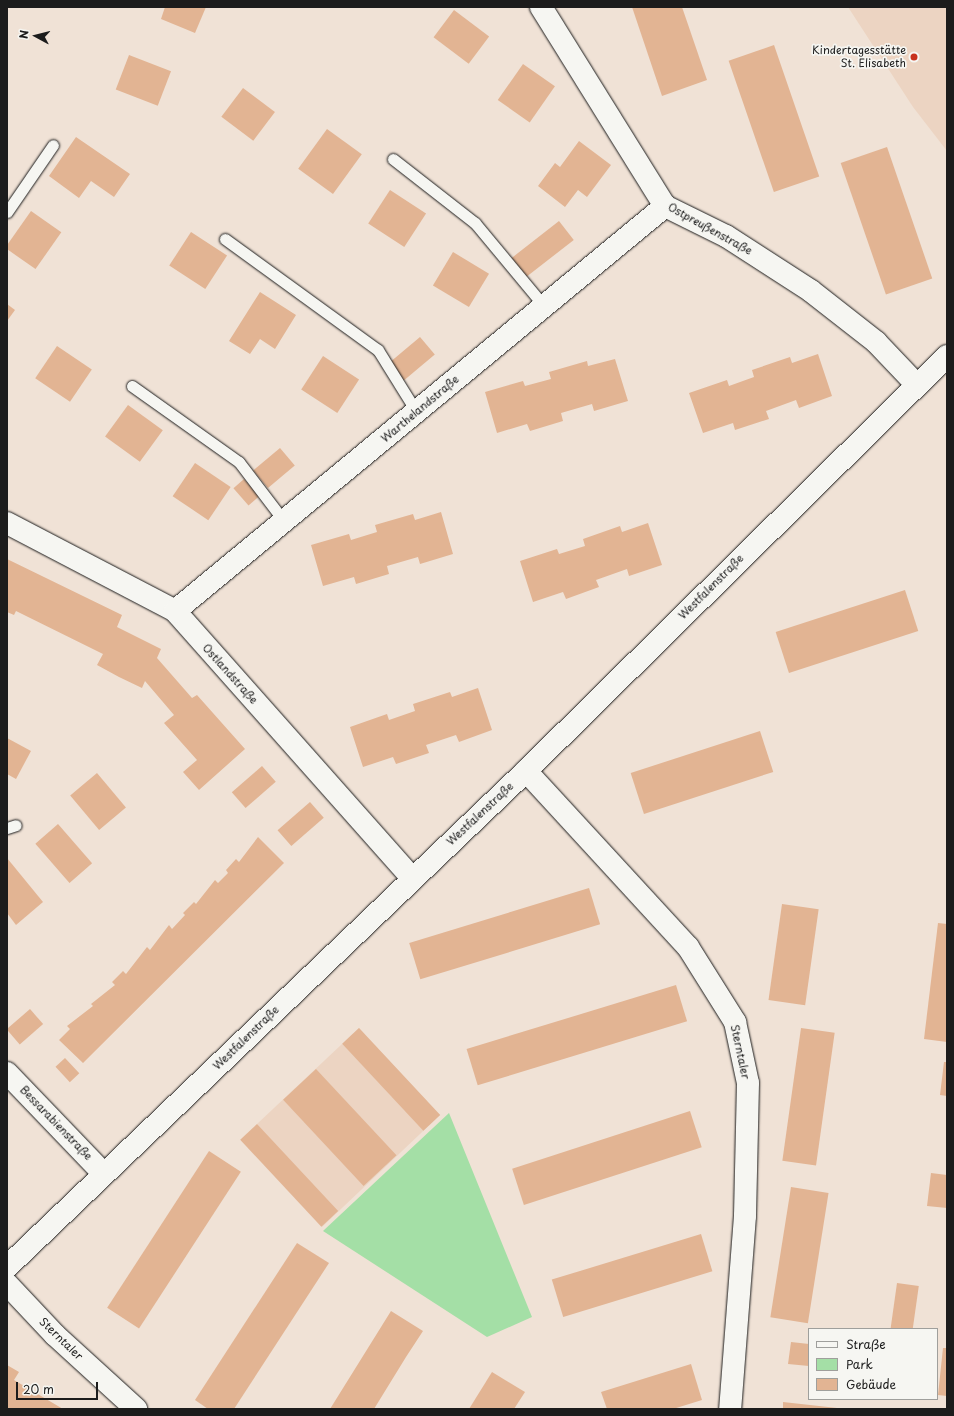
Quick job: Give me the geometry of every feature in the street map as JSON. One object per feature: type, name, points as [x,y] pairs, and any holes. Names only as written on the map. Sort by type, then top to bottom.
[{"type":"street","name":"Ostpreußenstraße","points":[[541,7],[665,206],[726,236],[811,291],[876,342],[917,385]]},
{"type":"street","name":"Warthelandstraße","points":[[174,612],[665,206]]},
{"type":"street","name":"Westfalenstraße","points":[[7,1267],[412,878],[526,771],[947,356]]},
{"type":"street","name":"Ostlandstraße","points":[[7,523],[174,612],[412,878]]},
{"type":"street","name":"Sterntaler","points":[[526,771],[688,947],[735,1022],[748,1083],[745,1216],[730,1409]]},
{"type":"street","name":"Bessarabienstraße","points":[[7,1073],[104,1174]]},
{"type":"street","name":"Sterntaler","points":[[7,1284],[55,1335],[136,1409]]},
{"type":"lane","points":[[7,212],[53,144]]},
{"type":"lane","points":[[393,159],[475,223],[544,306]]},
{"type":"lane","points":[[225,240],[378,350],[416,411]]},
{"type":"lane","points":[[132,386],[239,462],[284,521]]},
{"type":"shaded area","name":"Kindertagesstätte St. Elisabeth","points":[[848,7],[947,7],[947,151],[913,107]]},
{"type":"shaded area","points":[[359,1028],[440,1115],[322,1227],[257,1124]]},
{"type":"green space","points":[[449,1113],[532,1317],[487,1337],[323,1231]]},
{"type":"building","points":[[165,7],[206,7],[195,33],[161,19]]},
{"type":"building","points":[[632,7],[682,7],[707,80],[662,96]]},
{"type":"building","points":[[454,10],[489,36],[469,64],[434,37]]},
{"type":"building","points":[[774,45],[819,176],[774,192],[729,61]]},
{"type":"building","points":[[129,55],[171,71],[158,106],[116,90]]},
{"type":"building","points":[[523,64],[555,86],[530,122],[498,100]]},
{"type":"building","points":[[243,88],[275,112],[253,141],[221,117]]},
{"type":"building","points":[[327,129],[362,154],[333,194],[298,169]]},
{"type":"building","points":[[76,137],[130,174],[114,197],[91,181],[79,198],[49,176]]},
{"type":"building","points":[[579,141],[611,165],[587,197],[578,190],[565,207],[538,186],[555,163],[560,167]]},
{"type":"building","points":[[887,147],[932,278],[886,294],[841,163]]},
{"type":"building","points":[[390,190],[426,213],[404,247],[368,224]]},
{"type":"building","points":[[31,211],[61,232],[35,269],[7,249],[7,245]]},
{"type":"building","points":[[559,221],[574,240],[526,277],[512,258]]},
{"type":"building","points":[[191,232],[227,255],[205,289],[169,266]]},
{"type":"building","points":[[453,252],[489,274],[469,307],[433,285]]},
{"type":"building","points":[[260,292],[296,315],[275,349],[260,339],[250,354],[229,341]]},
{"type":"building","points":[[7,304],[15,310],[7,321]]},
{"type":"building","points":[[420,337],[435,355],[403,382],[388,364]]},
{"type":"building","points":[[57,346],[92,369],[70,402],[35,378]]},
{"type":"building","points":[[818,354],[832,396],[799,408],[796,400],[766,411],[769,419],[735,430],[733,423],[703,433],[689,393],[727,380],[729,386],[754,377],[752,370],[790,357],[792,363]]},
{"type":"building","points":[[323,356],[359,379],[337,413],[301,390]]},
{"type":"building","points":[[615,359],[628,401],[594,411],[592,404],[561,413],[563,421],[530,431],[527,424],[497,433],[485,392],[523,381],[525,386],[551,379],[549,372],[587,361],[588,366]]},
{"type":"building","points":[[128,405],[163,430],[140,462],[105,437]]},
{"type":"building","points":[[280,448],[295,466],[268,488],[253,470]]},
{"type":"building","points":[[195,463],[231,487],[208,520],[173,496]]},
{"type":"building","points":[[244,479],[259,496],[249,506],[233,488]]},
{"type":"building","points":[[441,512],[453,554],[420,564],[418,557],[387,566],[389,574],[356,584],[354,577],[323,586],[311,545],[349,534],[351,540],[377,532],[375,525],[413,514],[415,520]]},
{"type":"building","points":[[648,523],[662,565],[629,576],[627,569],[596,580],[599,587],[566,599],[563,592],[533,602],[520,561],[557,549],[559,554],[585,546],[583,539],[620,526],[622,532]]},
{"type":"building","points":[[7,559],[122,615],[117,627],[161,649],[157,658],[192,698],[197,695],[245,749],[199,790],[183,772],[197,760],[164,723],[174,715],[145,681],[142,688],[119,677],[97,665],[103,654],[16,611],[14,615],[7,612]]},
{"type":"building","points":[[905,590],[918,631],[789,673],[776,632]]},
{"type":"building","points":[[478,688],[492,730],[459,742],[456,735],[426,745],[429,753],[396,764],[393,757],[363,767],[350,727],[387,714],[389,720],[415,711],[413,704],[450,692],[452,697]]},
{"type":"building","points":[[760,731],[773,772],[644,814],[631,773]]},
{"type":"building","points":[[7,738],[31,751],[16,779],[7,774]]},
{"type":"building","points":[[262,766],[276,782],[246,808],[232,792]]},
{"type":"building","points":[[97,773],[126,807],[99,830],[70,795]]},
{"type":"building","points":[[310,802],[324,818],[291,846],[278,830]]},
{"type":"building","points":[[58,824],[92,863],[69,883],[35,844]]},
{"type":"building","points":[[258,837],[284,863],[83,1063],[59,1040],[70,1029],[67,1026],[93,1006],[91,1004],[115,985],[112,982],[123,971],[126,974],[147,947],[150,950],[169,925],[172,929],[185,915],[183,913],[194,902],[196,904],[215,880],[218,883],[228,873],[226,870],[236,859],[239,862]]},
{"type":"building","points":[[7,858],[43,902],[16,925],[7,913]]},
{"type":"building","points":[[589,888],[600,924],[420,979],[409,943]]},
{"type":"building","points":[[782,904],[819,909],[805,1005],[769,1000]]},
{"type":"building","points":[[938,923],[947,924],[947,1042],[924,1039]]},
{"type":"building","points":[[676,985],[687,1021],[478,1085],[467,1049]]},
{"type":"building","points":[[30,1009],[43,1024],[20,1044],[7,1029]]},
{"type":"building","points":[[359,1028],[440,1115],[423,1131],[342,1044]]},
{"type":"building","points":[[801,1028],[835,1033],[816,1165],[782,1161]]},
{"type":"building","points":[[65,1058],[79,1073],[70,1082],[55,1067]]},
{"type":"building","points":[[944,1062],[947,1062],[947,1096],[940,1095]]},
{"type":"building","points":[[316,1069],[396,1155],[364,1186],[283,1100]]},
{"type":"building","points":[[690,1111],[702,1147],[524,1205],[512,1169]]},
{"type":"building","points":[[257,1124],[338,1211],[321,1227],[240,1140]]},
{"type":"building","points":[[209,1151],[241,1172],[139,1329],[107,1308]]},
{"type":"building","points":[[931,1173],[947,1175],[947,1208],[927,1206]]},
{"type":"building","points":[[791,1187],[829,1193],[808,1323],[770,1317]]},
{"type":"building","points":[[701,1234],[712,1271],[563,1317],[552,1280]]},
{"type":"building","points":[[297,1243],[329,1263],[234,1409],[208,1409],[195,1400]]},
{"type":"building","points":[[897,1283],[919,1286],[913,1328],[891,1328]]},
{"type":"building","points":[[391,1311],[423,1331],[374,1409],[330,1409]]},
{"type":"building","points":[[791,1342],[808,1344],[808,1366],[788,1364]]},
{"type":"building","points":[[943,1348],[947,1348],[947,1396],[938,1395]]},
{"type":"building","points":[[691,1364],[702,1400],[673,1409],[607,1409],[601,1392]]},
{"type":"building","points":[[7,1365],[19,1372],[14,1380],[63,1409],[7,1409]]},
{"type":"building","points":[[492,1372],[525,1392],[514,1409],[469,1409]]},
{"type":"building","points":[[783,1402],[837,1408],[837,1409],[783,1409]]},
{"type":"place","name":"Kindertagesstätte St. Elisabeth","points":[[914,57]]}]
